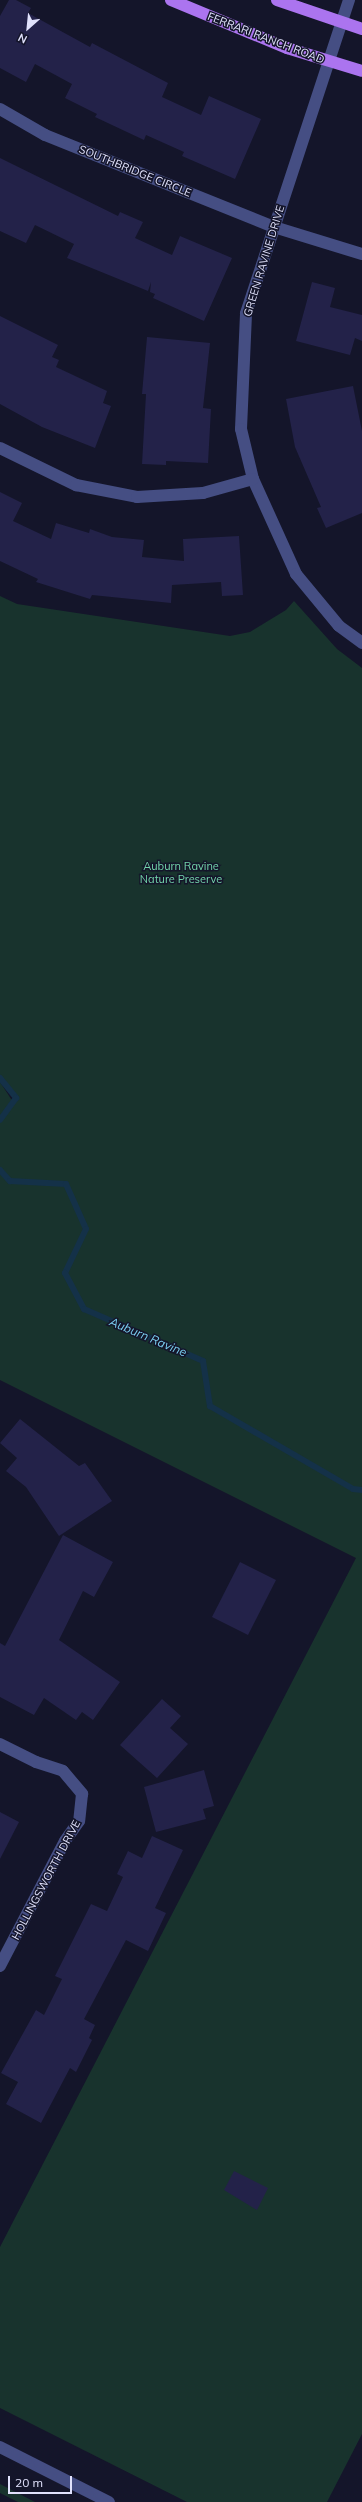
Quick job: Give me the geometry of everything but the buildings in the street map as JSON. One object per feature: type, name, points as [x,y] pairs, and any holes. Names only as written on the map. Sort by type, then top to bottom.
[{"type":"main road","name":"FERRARI RANCH ROAD","points":[[171,0],[237,29],[329,62],[362,71]]},
{"type":"main road","points":[[277,0],[362,29]]},
{"type":"street","name":"GREEN RAVINE DRIVE","points":[[349,0],[274,227],[245,321],[241,429],[253,479],[296,574],[339,626],[362,642]]},
{"type":"street","name":"SOUTHBRIDGE CIRCLE","points":[[0,109],[45,135],[274,227],[362,254]]},
{"type":"street","points":[[0,448],[76,484],[137,497],[203,493],[253,479]]},
{"type":"street","name":"HOLLINGSWORTH DRIVE","points":[[0,1744],[36,1762],[63,1771],[82,1794],[79,1821],[65,1841],[0,1966]]},
{"type":"street","points":[[0,2447],[109,2502]]},
{"type":"green space","name":"Auburn Ravine Nature Preserve","points":[[0,596],[17,604],[230,636],[250,632],[286,610],[294,601],[337,649],[362,668],[362,2434],[327,2502],[187,2502],[0,2408],[0,2247],[356,1558],[0,1380],[0,1082],[13,1102],[16,1098],[0,1078]]},
{"type":"green space","points":[[0,2484],[35,2502],[18,2502],[0,2493]]},
{"type":"waterway","name":"Auburn Ravine","points":[[0,1078],[16,1098],[0,1120]]},
{"type":"waterway","name":"Auburn Ravine","points":[[0,1170],[10,1181],[66,1184],[86,1229],[65,1273],[84,1309],[203,1361],[210,1406],[353,1489],[362,1490]]}]
